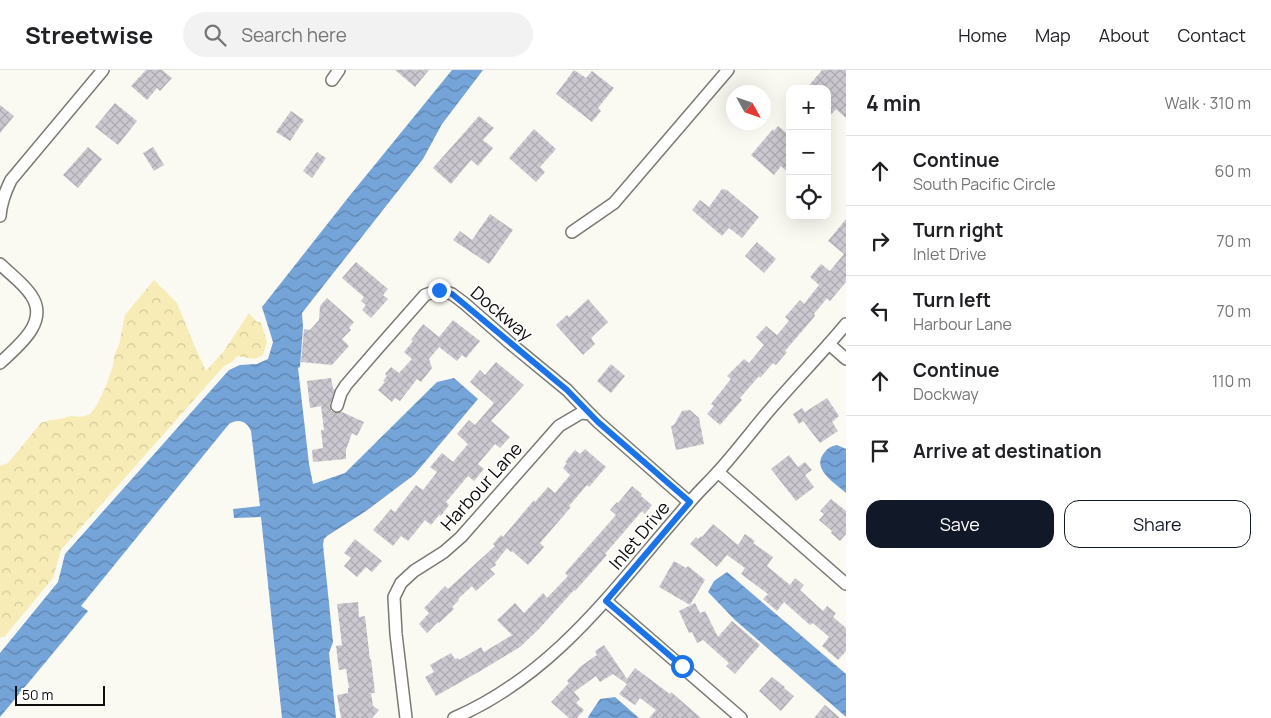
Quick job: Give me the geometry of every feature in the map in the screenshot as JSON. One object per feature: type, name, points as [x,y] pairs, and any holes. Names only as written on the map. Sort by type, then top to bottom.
[{"type":"street","points":[[0,216],[5,192],[11,180],[103,70]]},
{"type":"street","points":[[332,80],[339,70]]},
{"type":"street","points":[[572,232],[614,203],[728,70]]},
{"type":"street","points":[[0,264],[32,295],[38,310],[36,324],[23,341],[0,363]]},
{"type":"street","name":"Dockway","points":[[337,406],[346,385],[379,347],[425,295],[439,290],[452,294],[464,303],[567,390],[590,414]]},
{"type":"street","name":"Inlet Drive","points":[[454,718],[499,694],[537,668],[577,632],[846,324]]},
{"type":"street","points":[[829,344],[846,359]]},
{"type":"street","name":"Harbour Lane","points":[[406,718],[397,644],[394,597],[401,583],[414,571],[444,552],[461,537],[559,426],[581,413],[590,414]]},
{"type":"street","points":[[590,414],[690,502]]},
{"type":"street","points":[[718,472],[846,584]]},
{"type":"street","points":[[606,601],[741,718]]},
{"type":"green space","points":[[154,280],[177,303],[206,371],[224,351],[249,313],[257,322],[261,322],[267,342],[263,355],[255,359],[237,356],[232,362],[224,366],[61,550],[53,578],[5,636],[0,638],[0,466],[8,463],[41,423],[90,414],[97,405],[106,386],[119,345],[125,315]]},
{"type":"water","points":[[452,70],[483,70],[442,124],[423,159],[302,313],[303,327],[300,367],[298,368],[313,484],[345,473],[437,382],[454,378],[478,399],[414,475],[366,511],[324,539],[323,545],[333,642],[329,653],[336,718],[282,718],[261,517],[234,518],[233,509],[260,506],[251,431],[245,423],[239,421],[229,424],[81,606],[88,611],[0,717],[0,653],[58,582],[65,554],[229,370],[240,365],[257,364],[268,359],[273,342],[262,307]]},
{"type":"water","points":[[837,445],[846,449],[846,493],[826,475],[820,465],[825,451]]},
{"type":"water","points":[[727,572],[846,674],[846,717],[735,620],[708,592],[714,581]]},
{"type":"water","points":[[615,697],[639,718],[588,717],[600,699]]},
{"type":"building","points":[[146,70],[162,70],[172,78],[160,91],[157,88],[147,100],[131,86]]},
{"type":"building","points":[[395,70],[429,70],[415,87]]},
{"type":"building","points":[[574,70],[586,78],[592,71],[614,88],[598,108],[601,111],[592,122],[556,94]]},
{"type":"building","points":[[822,70],[846,70],[846,118],[836,109],[831,115],[831,85],[809,85]]},
{"type":"building","points":[[115,103],[137,121],[118,145],[95,127]]},
{"type":"building","points":[[0,105],[14,116],[0,133]]},
{"type":"building","points":[[291,111],[304,120],[290,141],[276,132]]},
{"type":"building","points":[[479,116],[494,128],[483,140],[493,148],[478,166],[471,160],[451,184],[433,168]]},
{"type":"building","points":[[778,126],[786,133],[786,170],[781,166],[774,175],[751,155],[773,129],[774,131]]},
{"type":"building","points":[[534,129],[556,149],[540,167],[545,172],[536,182],[509,158]]},
{"type":"building","points":[[88,147],[102,159],[78,188],[63,175]]},
{"type":"building","points":[[153,147],[164,165],[154,171],[143,153]]},
{"type":"building","points":[[317,152],[326,158],[312,178],[303,171]]},
{"type":"building","points":[[722,189],[727,190],[759,217],[742,238],[729,228],[722,236],[692,210],[700,200],[709,207]]},
{"type":"building","points":[[490,214],[513,230],[489,264],[453,240],[460,231],[472,240]]},
{"type":"building","points":[[846,219],[846,282],[830,301],[827,298],[814,314],[815,316],[785,351],[787,352],[776,365],[773,363],[760,378],[759,376],[740,398],[742,400],[720,425],[707,414],[714,406],[711,404],[731,379],[727,376],[744,359],[749,363],[764,345],[756,337],[766,326],[777,335],[789,321],[785,317],[800,300],[804,304],[819,285],[810,277],[821,264],[830,271],[844,254],[828,241]]},
{"type":"building","points":[[757,242],[776,259],[764,273],[745,256]]},
{"type":"building","points":[[356,262],[388,289],[383,295],[388,299],[371,318],[362,310],[366,305],[361,301],[364,297],[342,278]]},
{"type":"building","points":[[327,298],[354,322],[349,328],[351,330],[342,339],[349,346],[332,365],[301,362],[304,329],[310,330],[319,320],[320,306]]},
{"type":"building","points":[[588,299],[608,322],[591,338],[595,344],[583,355],[556,325],[567,315],[569,317]]},
{"type":"building","points":[[453,320],[480,341],[466,358],[462,355],[457,361],[439,347],[429,359],[432,368],[421,382],[417,379],[400,401],[395,398],[392,402],[378,390],[385,382],[383,381],[387,376],[385,374],[391,367],[399,373],[412,359],[404,352],[423,324],[439,337]]},
{"type":"building","points":[[496,362],[524,385],[491,421],[510,437],[500,448],[495,444],[478,464],[484,469],[474,481],[468,476],[446,502],[449,505],[441,516],[439,515],[431,525],[425,520],[408,541],[401,536],[393,546],[373,530],[391,509],[395,512],[416,485],[423,490],[437,472],[430,467],[442,453],[453,462],[468,444],[457,434],[469,420],[475,425],[494,403],[470,382],[480,370],[485,375]]},
{"type":"building","points":[[611,364],[625,376],[611,393],[597,381]]},
{"type":"building","points":[[331,378],[333,389],[335,389],[330,404],[331,411],[335,413],[342,412],[364,422],[357,436],[352,433],[346,450],[346,459],[313,462],[312,450],[323,448],[321,430],[324,430],[321,406],[310,408],[307,381]]},
{"type":"building","points":[[827,398],[839,416],[832,422],[838,431],[820,443],[803,421],[799,424],[793,414],[802,408],[805,412]]},
{"type":"building","points":[[690,410],[699,418],[704,444],[676,450],[671,426],[674,425],[682,411]]},
{"type":"building","points":[[585,449],[606,467],[589,487],[587,485],[540,543],[544,547],[528,565],[507,548],[495,563],[496,565],[490,569],[495,574],[476,591],[472,586],[458,599],[452,607],[454,609],[427,633],[419,624],[429,613],[424,608],[445,586],[448,589],[495,546],[493,544],[501,535],[503,537],[534,500],[535,502],[548,487],[555,493],[570,475],[563,468],[567,463],[565,462],[575,450],[580,454]]},
{"type":"building","points":[[789,455],[798,467],[805,462],[812,470],[805,475],[814,487],[796,501],[771,469]]},
{"type":"building","points":[[632,486],[652,505],[645,514],[642,511],[575,591],[520,647],[436,696],[425,677],[434,672],[430,665],[451,653],[455,659],[458,658],[459,660],[481,647],[484,652],[512,635],[497,620],[515,603],[524,613],[543,593],[547,598],[568,576],[565,573],[616,515],[610,510]]},
{"type":"building","points":[[831,499],[846,511],[846,534],[840,541],[819,520],[824,514],[820,511]]},
{"type":"building","points":[[713,524],[738,545],[745,534],[755,541],[753,543],[773,557],[767,566],[790,585],[795,578],[804,585],[800,590],[823,611],[827,606],[836,613],[833,617],[846,628],[846,651],[838,660],[822,646],[829,637],[813,623],[810,625],[784,602],[777,611],[763,599],[768,594],[741,574],[745,568],[727,555],[717,567],[690,544],[696,537],[698,539],[702,537]]},
{"type":"building","points":[[355,539],[382,561],[372,572],[366,567],[357,577],[344,566],[351,558],[344,553]]},
{"type":"building","points":[[674,561],[686,568],[688,566],[705,580],[690,605],[659,587]]},
{"type":"building","points":[[358,602],[359,617],[365,616],[375,693],[371,693],[373,706],[379,710],[372,718],[341,718],[337,695],[348,693],[349,688],[346,669],[339,670],[336,646],[342,645],[337,604]]},
{"type":"building","points":[[695,603],[700,613],[705,611],[718,637],[732,621],[760,645],[735,674],[726,666],[729,663],[703,640],[697,643],[692,632],[689,633],[679,611]]},
{"type":"building","points":[[604,645],[627,679],[635,668],[670,694],[671,692],[701,718],[649,718],[656,710],[640,698],[635,705],[619,694],[627,684],[613,674],[600,682],[596,676],[574,692],[580,699],[576,703],[584,710],[577,718],[569,718],[551,702],[569,683],[567,681],[581,666],[597,655],[595,651]]},
{"type":"building","points":[[772,677],[794,696],[781,711],[759,691]]},
{"type":"building","points":[[825,705],[840,718],[814,718]]},
{"type":"route","points":[[439,290],[452,294],[464,303],[567,390],[598,422],[690,502],[606,601],[682,666]]}]
